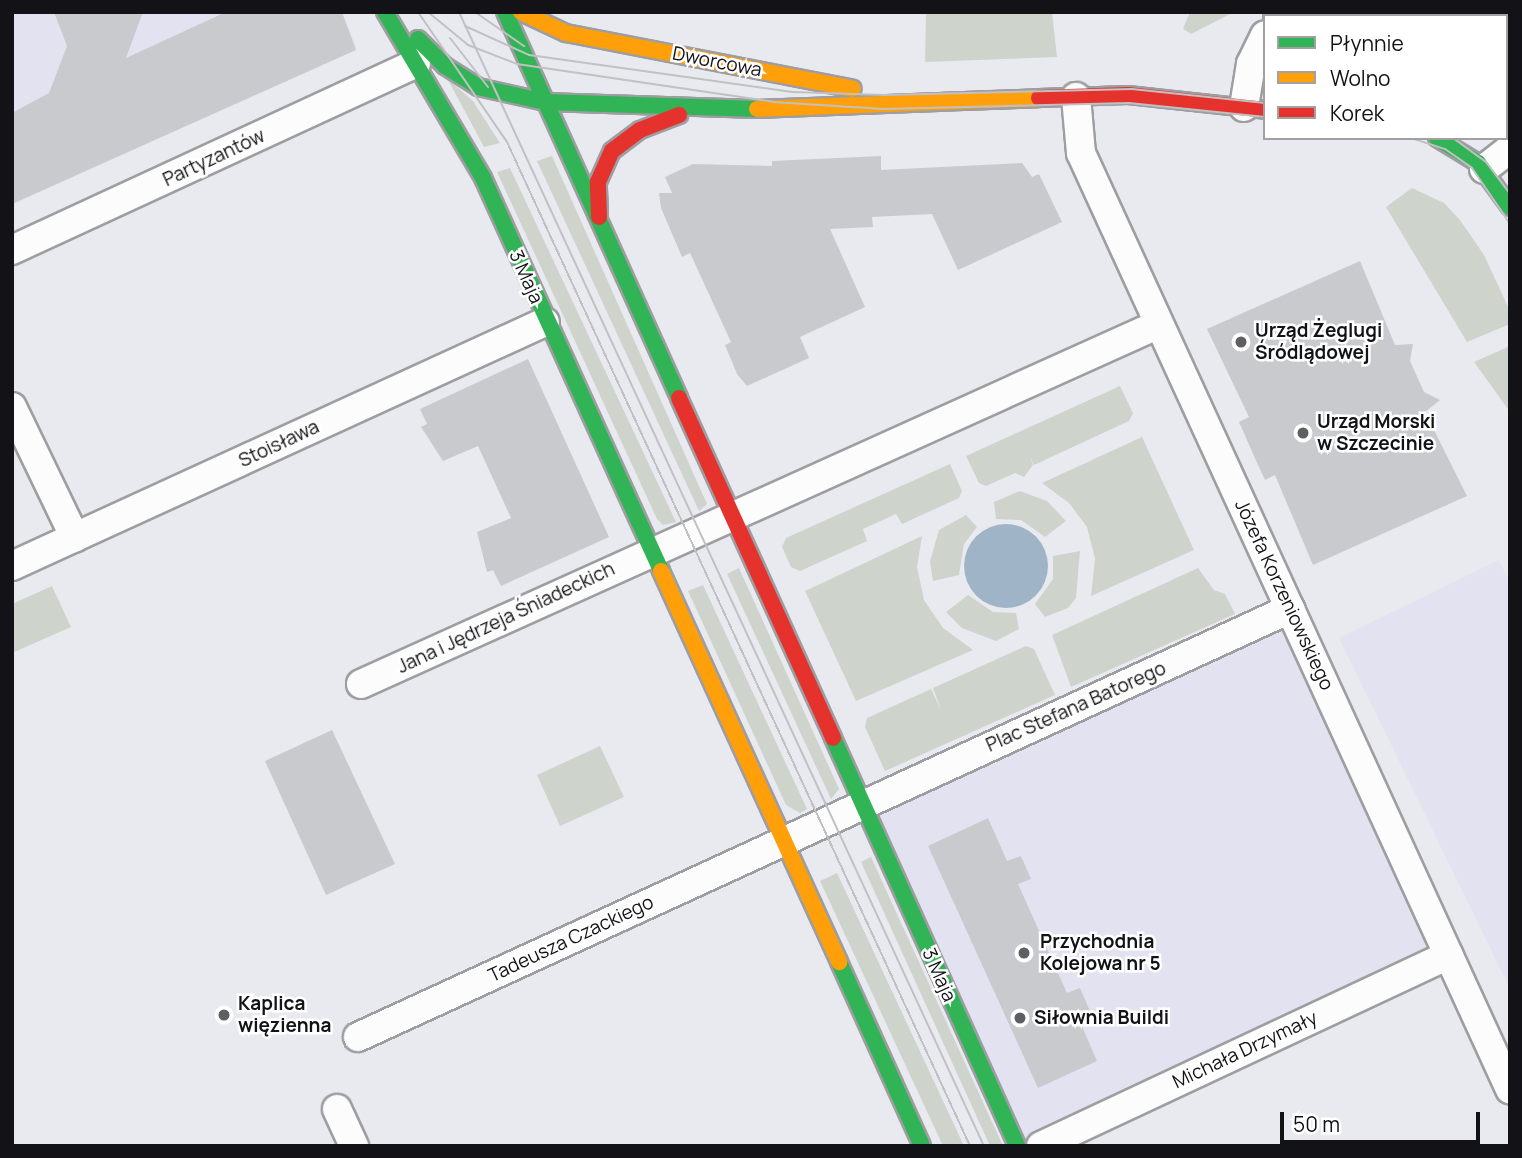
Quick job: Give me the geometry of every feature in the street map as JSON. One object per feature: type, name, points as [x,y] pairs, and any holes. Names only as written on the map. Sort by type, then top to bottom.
[{"type":"street","name":"3 Maja","points":[[385,12],[467,146],[922,1146]]},
{"type":"street","name":"Dworcowa","points":[[397,12],[429,51],[465,80],[497,94],[545,102],[698,111],[1153,96],[1254,108]]},
{"type":"street","name":"3 Maja","points":[[505,12],[1017,1146]]},
{"type":"street","name":"Dworcowa","points":[[521,12],[566,33],[917,102]]},
{"type":"street","points":[[1254,108],[1251,64],[1263,39]]},
{"type":"street","name":"Partyzantów","points":[[12,250],[416,63]]},
{"type":"street","name":"Józefa Korzeniowskiego","points":[[1076,97],[1079,150],[1510,1089]]},
{"type":"street","points":[[602,226],[598,182],[617,145],[651,125],[698,111]]},
{"type":"street","points":[[1440,140],[1484,169],[1510,207]]},
{"type":"street","points":[[1484,169],[1510,149]]},
{"type":"street","name":"Stoisława","points":[[12,566],[545,322]]},
{"type":"street","points":[[651,551],[1159,324]]},
{"type":"street","points":[[12,407],[75,538]]},
{"type":"street","name":"Jana i Jędrzeja Śniadeckich","points":[[361,684],[651,551]]},
{"type":"street","name":"Plac Stefana Batorego","points":[[861,804],[1290,609]]},
{"type":"street","points":[[783,842],[861,804]]},
{"type":"street","name":"Tadeusza Czackiego","points":[[358,1037],[783,842]]},
{"type":"street","name":"Michała Drzymały","points":[[1041,1146],[1448,955]]},
{"type":"street","points":[[337,1109],[354,1146]]},
{"type":"shaded area","points":[[12,12],[341,12],[357,47],[12,205]]},
{"type":"shaded area","points":[[926,12],[1052,12],[1057,57],[925,62]]},
{"type":"shaded area","points":[[1190,12],[1234,12],[1191,34],[1183,29]]},
{"type":"shaded area","points":[[1458,12],[1458,14],[1316,14]]},
{"type":"shaded area","points":[[447,78],[473,101],[500,143],[484,147]]},
{"type":"shaded area","points":[[552,156],[707,504],[699,511],[537,161]]},
{"type":"shaded area","points":[[510,168],[676,522],[663,525],[657,519],[497,172]]},
{"type":"shaded area","points":[[1412,188],[1444,203],[1460,220],[1484,255],[1510,311],[1510,324],[1467,342],[1386,207]]},
{"type":"shaded area","points":[[1510,346],[1510,412],[1474,362]]},
{"type":"shaded area","points":[[1120,386],[1133,413],[1129,421],[1034,465],[1029,455],[1033,465],[1024,477],[1015,473],[986,486],[979,483],[966,456]]},
{"type":"shaded area","points":[[1142,437],[1194,550],[1091,596],[1095,559],[1087,527],[1069,503],[1042,483]]},
{"type":"shaded area","points":[[950,464],[962,491],[959,498],[902,524],[896,514],[863,529],[867,541],[800,571],[791,567],[782,547],[786,538]]},
{"type":"shaded area","points":[[1020,491],[1047,501],[1066,521],[1045,537],[1021,520],[996,519],[994,502]]},
{"type":"shaded area","points":[[966,515],[977,527],[964,544],[959,575],[933,581],[930,562],[939,530]]},
{"type":"shaded area","points":[[922,536],[917,567],[924,600],[943,628],[973,650],[856,701],[805,591]]},
{"type":"shaded area","points":[[1080,551],[1076,598],[1068,608],[1045,617],[1035,604],[1053,579],[1053,556]]},
{"type":"shaded area","points":[[1499,560],[1510,583],[1510,989],[1339,638]]},
{"type":"shaded area","points":[[739,568],[839,789],[831,799],[727,574]]},
{"type":"shaded area","points":[[1198,568],[1214,590],[1225,594],[1235,614],[1071,687],[1052,635]]},
{"type":"shaded area","points":[[703,585],[807,809],[800,813],[786,805],[688,591]]},
{"type":"shaded area","points":[[52,586],[71,627],[12,653],[12,604]]},
{"type":"shaded area","points":[[968,595],[993,612],[1016,613],[1019,629],[996,641],[962,628],[946,612]]},
{"type":"shaded area","points":[[1287,622],[1437,950],[1025,1139],[873,812]]},
{"type":"shaded area","points":[[1026,646],[1034,649],[1055,695],[885,771],[865,727],[867,718],[931,689],[941,710],[933,688]]},
{"type":"shaded area","points":[[600,746],[624,797],[560,826],[537,775]]},
{"type":"shaded area","points":[[871,857],[1003,1146],[990,1146],[861,862]]},
{"type":"shaded area","points":[[837,873],[964,1146],[943,1146],[820,881]]},
{"type":"water","points":[[1006,524],[1022,527],[1036,536],[1045,550],[1048,566],[1045,582],[1036,596],[1022,605],[1006,608],[990,605],[976,596],[967,582],[964,566],[967,550],[976,536],[990,527]]},
{"type":"building","points":[[54,12],[143,12],[126,58],[226,12],[342,12],[356,50],[12,204],[12,113],[49,93],[67,46]]},
{"type":"building","points":[[881,156],[881,170],[1022,163],[1032,177],[1039,174],[1062,222],[958,270],[932,214],[872,217],[873,227],[830,229],[865,307],[800,337],[809,358],[747,386],[737,374],[725,345],[731,342],[690,253],[682,257],[661,208],[659,193],[672,193],[665,177],[693,164],[772,166],[772,161]]},
{"type":"building","points":[[1360,261],[1395,345],[1413,344],[1410,361],[1424,392],[1440,400],[1425,412],[1467,496],[1313,565],[1275,475],[1265,480],[1258,465],[1239,422],[1249,417],[1207,329]]},
{"type":"building","points":[[528,359],[609,537],[501,586],[493,570],[487,572],[477,532],[511,518],[478,446],[443,461],[421,427],[427,424],[420,409]]},
{"type":"building","points":[[332,730],[395,864],[326,895],[265,761]]},
{"type":"building","name":"Przychodnia Kolejowa nr 5","points":[[988,818],[1007,861],[1021,856],[1031,879],[1018,884],[1067,993],[1080,988],[1090,1011],[1078,1017],[1097,1061],[1038,1088],[928,846]]},
{"type":"tram line","points":[[418,12],[507,142],[970,1146]]},
{"type":"tram line","points":[[428,12],[468,45],[517,64],[773,102],[883,109],[1129,103],[1263,117]]},
{"type":"tram line","points":[[459,12],[984,1146]]},
{"type":"tram line","points":[[475,12],[524,46]]},
{"type":"tram line","points":[[465,26],[529,55],[792,92],[885,95],[1132,89],[1263,103]]},
{"type":"tram line","points":[[450,38],[488,87]]},
{"type":"tram line","points":[[1417,140],[1445,149],[1472,168],[1510,224]]},
{"type":"tram line","points":[[1456,140],[1486,162],[1510,194]]},
{"type":"traffic: fast","points":[[385,12],[483,178],[661,571]]},
{"type":"traffic: fast","points":[[505,12],[679,398]]},
{"type":"traffic: fast","points":[[418,39],[445,66],[478,87],[545,102],[757,109]]},
{"type":"traffic: fast","points":[[1440,140],[1478,163],[1510,207]]},
{"type":"traffic: fast","points":[[833,738],[1017,1146]]},
{"type":"traffic: fast","points":[[839,962],[922,1146]]},
{"type":"traffic: slow","points":[[521,12],[566,33],[853,89]]},
{"type":"traffic: slow","points":[[757,109],[1039,98]]},
{"type":"traffic: slow","points":[[661,571],[839,962]]},
{"type":"traffic: jam","points":[[1039,98],[1128,95],[1263,110]]},
{"type":"traffic: jam","points":[[599,217],[598,182],[612,151],[640,130],[679,115]]},
{"type":"traffic: jam","points":[[679,398],[833,738]]},
{"type":"place","name":"Urząd Żeglugi Śródlądowej","points":[[1241,342]]},
{"type":"place","name":"Urząd Morski w Szczecinie","points":[[1303,433]]},
{"type":"place","name":"Przychodnia Kolejowa nr 5","points":[[1024,953]]},
{"type":"place","name":"Kaplica więzienna","points":[[224,1015]]},
{"type":"place","name":"Siłownia Buildi","points":[[1020,1018]]}]
